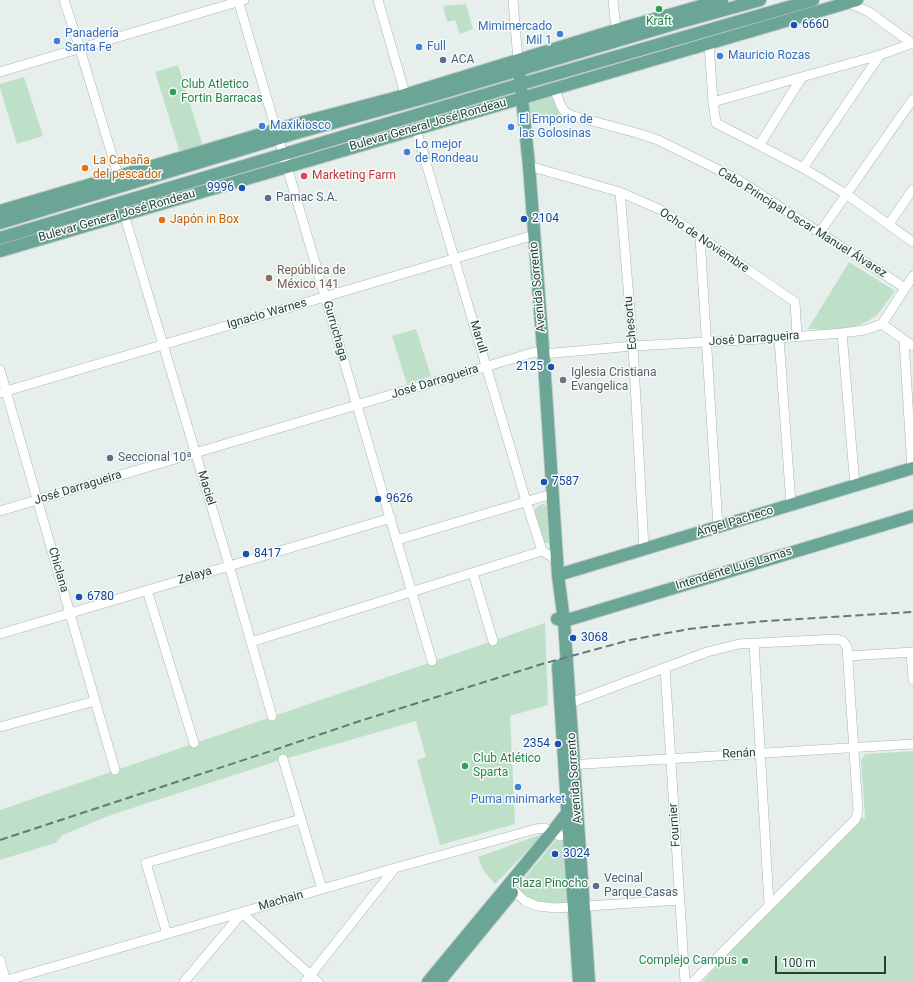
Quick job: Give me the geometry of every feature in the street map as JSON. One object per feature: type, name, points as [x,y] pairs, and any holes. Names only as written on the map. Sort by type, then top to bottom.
[{"type":"main road","points":[[0,211],[118,175],[438,94],[616,30],[708,2],[722,0]]},
{"type":"main road","points":[[0,223],[402,95],[760,0]]},
{"type":"main road","name":"Bulevar General José Rondeau","points":[[0,251],[857,0]]},
{"type":"main road","name":"Bulevar General José Rondeau","points":[[0,238],[807,1]]},
{"type":"main road","points":[[646,22],[684,21]]},
{"type":"main road","name":"Avenida Sorrento","points":[[518,65],[529,166],[543,354],[579,907],[589,982]]},
{"type":"main road","points":[[402,95],[438,94]]},
{"type":"main road","points":[[389,124],[442,121]]},
{"type":"main road","points":[[100,209],[146,208]]},
{"type":"main road","name":"Ángel Pacheco","points":[[558,575],[913,468]]},
{"type":"main road","name":"Intendente Luis Lamas","points":[[560,620],[913,516]]},
{"type":"main road","points":[[439,982],[514,891],[572,812]]},
{"type":"main road","points":[[428,982],[556,833],[573,825]]},
{"type":"main road","name":"Avenida Sorrento","points":[[579,907],[579,982]]},
{"type":"street","points":[[64,0],[118,175]]},
{"type":"street","points":[[378,0],[402,95]]},
{"type":"street","name":"Avenida Sorrento","points":[[513,0],[518,65]]},
{"type":"street","points":[[613,0],[616,30]]},
{"type":"street","points":[[0,72],[240,1]]},
{"type":"street","name":"Gurruchaga","points":[[240,1],[283,155],[432,661]]},
{"type":"street","points":[[807,1],[807,15]]},
{"type":"street","points":[[839,5],[849,3],[869,12],[913,44]]},
{"type":"street","points":[[709,43],[716,123],[760,144],[804,168],[846,194],[913,242]]},
{"type":"street","points":[[713,102],[880,55],[913,44]]},
{"type":"street","points":[[804,168],[880,55]]},
{"type":"street","points":[[760,144],[802,77]]},
{"type":"street","name":"Cabo Principal Oscar Manuel Álvarez","points":[[552,89],[557,95],[565,112],[570,115],[658,140],[737,179],[905,288]]},
{"type":"street","points":[[820,232],[913,99]]},
{"type":"street","name":"Marull","points":[[416,129],[542,551]]},
{"type":"street","name":"Ocho de Noviembre","points":[[529,166],[620,192],[661,210],[795,302],[797,336]]},
{"type":"street","points":[[889,224],[913,189]]},
{"type":"street","name":"Echesortu","points":[[620,192],[633,346],[644,549]]},
{"type":"street","name":"Maciel","points":[[124,214],[196,453],[272,716]]},
{"type":"street","name":"Ignacio Warnes","points":[[3,392],[534,235]]},
{"type":"street","points":[[700,237],[718,527]]},
{"type":"street","points":[[913,276],[882,324],[913,346]]},
{"type":"street","name":"José Darragueira","points":[[0,511],[535,352],[543,354],[633,346],[842,333],[865,330],[882,324]]},
{"type":"street","points":[[842,333],[855,486]]},
{"type":"street","points":[[779,338],[791,505]]},
{"type":"street","points":[[904,340],[913,468]]},
{"type":"street","name":"Chiclana","points":[[0,370],[3,392],[37,500],[115,770]]},
{"type":"street","points":[[397,540],[552,494]]},
{"type":"street","name":"Zelaya","points":[[0,634],[391,518]]},
{"type":"street","points":[[251,642],[542,551],[557,560]]},
{"type":"street","points":[[473,573],[492,641]]},
{"type":"street","points":[[147,590],[194,743]]},
{"type":"street","points":[[565,705],[665,668],[739,644],[836,639],[843,642],[847,647],[858,810],[855,820],[693,982]]},
{"type":"street","points":[[754,643],[769,905]]},
{"type":"street","points":[[848,656],[912,652],[913,680]]},
{"type":"street","name":"Fournier","points":[[665,668],[685,982]]},
{"type":"street","points":[[0,727],[95,701]]},
{"type":"street","name":"Renán","points":[[569,765],[913,744]]},
{"type":"street","points":[[283,759],[322,889]]},
{"type":"street","points":[[167,934],[146,863],[301,819]]},
{"type":"street","name":"Machain","points":[[4,981],[395,868],[536,829],[544,828],[556,833]]},
{"type":"street","points":[[307,979],[395,868]]},
{"type":"street","points":[[514,891],[525,901],[537,906],[556,908],[680,900]]},
{"type":"street","points":[[184,982],[242,913],[307,979],[318,982]]},
{"type":"street","points":[[0,960],[4,981]]},
{"type":"green space","points":[[466,4],[473,29],[460,34],[455,20],[447,22],[443,6]]},
{"type":"green space","name":"Club Atletico Fortin Barracas","points":[[178,65],[203,146],[180,153],[155,72]]},
{"type":"green space","points":[[24,77],[43,136],[17,144],[0,84]]},
{"type":"green space","points":[[552,95],[560,115],[555,125],[531,118],[529,101]]},
{"type":"green space","points":[[849,262],[895,291],[877,315],[855,327],[836,330],[808,329]]},
{"type":"green space","points":[[416,329],[431,376],[407,384],[392,336]]},
{"type":"green space","points":[[542,504],[548,508],[550,542],[547,543],[544,542],[535,514],[537,507]]},
{"type":"green space","points":[[545,623],[548,705],[510,716],[515,824],[440,845],[417,760],[426,757],[416,721],[274,762],[111,815],[63,835],[55,843],[0,860],[0,810]]},
{"type":"green space","points":[[913,751],[913,982],[702,982],[766,913],[860,818],[865,818],[861,760],[865,754]]},
{"type":"green space","name":"Plaza Pinocho","points":[[568,825],[574,907],[537,906],[514,891]]},
{"type":"green space","points":[[545,833],[495,884],[483,870],[478,857]]},
{"type":"railway","points":[[0,840],[360,721],[542,664],[630,640],[689,629],[723,625],[913,612]]},
{"type":"place","name":"Kraft","points":[[659,9]]},
{"type":"place","name":"6660","points":[[794,25]]},
{"type":"place","name":"Mimimercado Mil 1","points":[[560,34]]},
{"type":"place","name":"Panadería Santa Fe","points":[[57,41]]},
{"type":"place","name":"Full","points":[[419,47]]},
{"type":"place","name":"Mauricio Rozas","points":[[720,56]]},
{"type":"place","name":"ACA","points":[[443,60]]},
{"type":"place","name":"Club Atletico Fortin Barracas","points":[[173,92]]},
{"type":"place","name":"Maxikiosco","points":[[262,126]]},
{"type":"place","name":"El Emporio de las Golosinas","points":[[511,127]]},
{"type":"place","name":"Lo mejor de Rondeau","points":[[407,152]]},
{"type":"place","name":"La Cabaña del pescador","points":[[85,168]]},
{"type":"place","name":"Marketing Farm","points":[[304,176]]},
{"type":"place","name":"9996","points":[[242,188]]},
{"type":"place","name":"Pamac S.A.","points":[[268,198]]},
{"type":"place","name":"2104","points":[[524,219]]},
{"type":"place","name":"Japón in Box","points":[[162,220]]},
{"type":"place","name":"República de México 141","points":[[269,278]]},
{"type":"place","name":"2125","points":[[551,367]]},
{"type":"place","name":"Iglesia Cristiana Evangelica","points":[[563,380]]},
{"type":"place","name":"Seccional 10ª","points":[[110,458]]},
{"type":"place","name":"7587","points":[[544,482]]},
{"type":"place","name":"9626","points":[[378,499]]},
{"type":"place","name":"8417","points":[[246,554]]},
{"type":"place","name":"6780","points":[[79,597]]},
{"type":"place","name":"3068","points":[[573,638]]},
{"type":"place","name":"2354","points":[[558,744]]},
{"type":"place","name":"Club Atlético Sparta","points":[[465,766]]},
{"type":"place","name":"Puma minimarket","points":[[518,787]]},
{"type":"place","name":"3024","points":[[555,854]]},
{"type":"place","name":"Vecinal Parque Casas","points":[[596,886]]},
{"type":"place","name":"Complejo Campus","points":[[745,961]]}]
